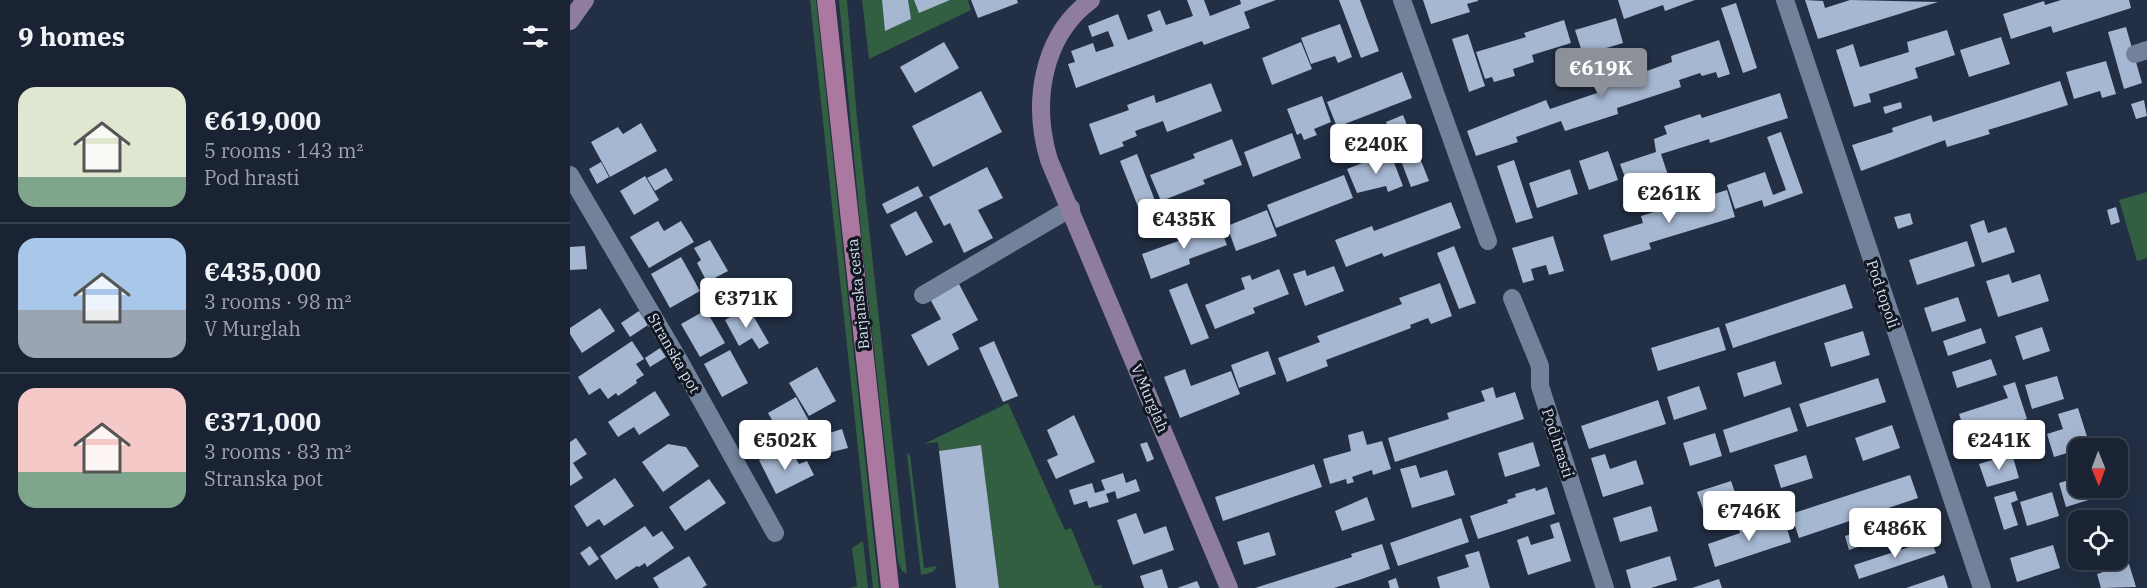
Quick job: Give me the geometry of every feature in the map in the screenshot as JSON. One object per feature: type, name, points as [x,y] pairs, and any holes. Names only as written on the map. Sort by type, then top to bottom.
[{"type":"main road","name":"Barjanska cesta","points":[[826,0],[890,588]]},
{"type":"street","points":[[570,21],[585,0]]},
{"type":"street","name":"V Murglah","points":[[1092,0],[1068,24],[1053,47],[1045,70],[1041,96],[1043,139],[1229,588]]},
{"type":"street","points":[[1402,0],[1488,241]]},
{"type":"street","name":"Pod topoli","points":[[1785,0],[1982,588]]},
{"type":"street","name":"Stranska pot","points":[[570,175],[680,362],[775,533]]},
{"type":"street","points":[[923,295],[1071,208]]},
{"type":"street","name":"Pod hrasti","points":[[1512,298],[1540,366],[1540,386],[1605,588]]},
{"type":"green space","points":[[810,0],[816,0],[879,588],[873,588]]},
{"type":"green space","points":[[839,0],[847,0],[857,118],[907,574],[902,571],[898,561],[863,252]]},
{"type":"green space","points":[[862,0],[968,0],[971,10],[869,59]]},
{"type":"green space","points":[[2147,192],[2147,258],[2137,261],[2119,200]]},
{"type":"green space","points":[[1008,403],[1065,530],[1071,528],[1095,586],[1101,585],[1102,588],[999,588],[981,445],[939,451],[938,442],[924,444]]},
{"type":"green space","points":[[907,453],[910,455],[924,568],[937,566],[928,574],[921,575]]},
{"type":"green space","points":[[863,541],[868,588],[850,588],[857,586],[852,548]]},
{"type":"building","points":[[882,0],[908,0],[911,19],[885,31]]},
{"type":"building","points":[[914,0],[950,0],[919,13]]},
{"type":"building","points":[[971,0],[1017,0],[1018,3],[978,18]]},
{"type":"building","points":[[1187,0],[1204,0],[1210,16],[1241,4],[1240,0],[1276,0],[1244,12],[1250,28],[1204,45],[1202,41],[1076,88],[1068,64],[1075,62],[1071,51],[1093,43],[1096,52],[1114,46],[1108,31],[1092,37],[1088,26],[1118,14],[1128,40],[1153,31],[1147,15],[1160,10],[1166,25],[1193,16]]},
{"type":"building","points":[[1339,0],[1360,0],[1379,51],[1361,58]]},
{"type":"building","points":[[1423,0],[1478,1],[1467,4],[1470,12],[1431,24]]},
{"type":"building","points":[[1618,0],[1695,0],[1665,11],[1663,5],[1624,19]]},
{"type":"building","points":[[1805,0],[1823,1],[1825,8],[1850,0],[1938,2],[1818,39]]},
{"type":"building","points":[[2061,0],[2129,0],[2131,8],[2053,33],[2051,26],[2011,39],[2003,14],[2044,1],[2045,5]]},
{"type":"building","points":[[1736,3],[1757,68],[1743,73],[1721,8]]},
{"type":"building","points":[[1616,18],[1623,43],[1583,55],[1575,30]]},
{"type":"building","points":[[1564,20],[1571,43],[1532,55],[1534,62],[1513,69],[1515,76],[1494,82],[1492,77],[1485,79],[1476,52],[1526,37],[1524,33]]},
{"type":"building","points":[[1340,24],[1352,57],[1338,63],[1335,56],[1311,64],[1301,38]]},
{"type":"building","points":[[2126,27],[2142,83],[2124,89],[2108,32]]},
{"type":"building","points":[[1947,30],[1955,55],[1915,68],[1918,78],[1869,94],[1871,102],[1854,107],[1836,50],[1853,44],[1860,67],[1909,52],[1907,42]]},
{"type":"building","points":[[1468,34],[1485,86],[1469,92],[1452,39]]},
{"type":"building","points":[[2001,37],[2010,64],[1969,77],[1960,50]]},
{"type":"building","points":[[1719,40],[1730,74],[1718,78],[1716,72],[1702,76],[1700,73],[1679,80],[1681,87],[1617,108],[1618,114],[1565,131],[1561,121],[1516,137],[1518,142],[1476,156],[1467,131],[1546,100],[1550,109],[1597,93],[1596,89],[1672,62],[1671,56]]},
{"type":"building","points":[[944,42],[959,68],[915,93],[900,67]]},
{"type":"building","points":[[1301,42],[1312,69],[1272,85],[1262,58]]},
{"type":"building","points":[[2106,61],[2116,94],[2102,98],[2100,91],[2074,99],[2066,72]]},
{"type":"building","points":[[1402,72],[1412,98],[1337,127],[1327,102]]},
{"type":"building","points":[[2060,81],[2068,105],[1988,130],[1990,134],[1947,147],[1945,140],[1861,171],[1852,145],[1893,132],[1892,128],[1931,115],[1933,122]]},
{"type":"building","points":[[1211,83],[1222,111],[1167,132],[1163,121],[1135,131],[1137,136],[1122,142],[1124,146],[1100,155],[1089,124],[1129,110],[1127,105],[1154,95],[1156,103]]},
{"type":"building","points":[[981,91],[1002,132],[933,167],[912,126]]},
{"type":"building","points":[[1780,93],[1788,118],[1710,143],[1709,139],[1661,154],[1668,175],[1629,188],[1620,164],[1656,152],[1654,139],[1667,134],[1664,126],[1700,114],[1702,118]]},
{"type":"building","points":[[1322,96],[1331,122],[1314,129],[1317,135],[1304,140],[1301,133],[1297,135],[1287,109]]},
{"type":"building","points":[[2144,100],[2147,116],[2136,119],[2131,104]]},
{"type":"building","points":[[1901,102],[1902,108],[1885,114],[1883,107]]},
{"type":"building","points":[[1403,115],[1429,181],[1411,187],[1386,122]]},
{"type":"building","points":[[641,123],[657,151],[610,177],[591,142],[618,127],[623,134]]},
{"type":"building","points":[[1781,132],[1803,193],[1764,207],[1762,200],[1735,209],[1727,185],[1765,172],[1773,195],[1786,190],[1767,137]]},
{"type":"building","points":[[1292,133],[1301,158],[1253,177],[1244,152]]},
{"type":"building","points":[[1232,139],[1242,165],[1203,180],[1205,184],[1161,201],[1150,175],[1195,158],[1193,154]]},
{"type":"building","points":[[1608,151],[1618,180],[1589,190],[1579,161]]},
{"type":"building","points":[[1390,152],[1403,186],[1388,192],[1386,186],[1357,193],[1347,169]]},
{"type":"building","points":[[1137,154],[1159,211],[1142,217],[1120,161]]},
{"type":"building","points":[[1514,160],[1533,218],[1516,223],[1497,166]]},
{"type":"building","points":[[601,162],[609,177],[597,184],[589,169]]},
{"type":"building","points":[[987,167],[1003,198],[978,210],[993,238],[964,253],[950,223],[944,226],[929,197]]},
{"type":"building","points":[[666,168],[673,180],[655,191],[647,178]]},
{"type":"building","points":[[1570,169],[1578,194],[1537,208],[1529,183]]},
{"type":"building","points":[[1344,175],[1353,198],[1276,228],[1267,205]]},
{"type":"building","points":[[645,176],[659,200],[634,215],[620,191]]},
{"type":"building","points":[[918,186],[923,196],[887,214],[882,204]]},
{"type":"building","points":[[1727,190],[1735,217],[1649,243],[1651,249],[1611,261],[1603,235],[1643,223],[1641,216]]},
{"type":"building","points":[[1451,202],[1461,228],[1384,257],[1382,253],[1346,267],[1335,240],[1372,226],[1374,231]]},
{"type":"building","points":[[2116,207],[2120,222],[2111,225],[2107,210]]},
{"type":"building","points":[[1267,210],[1277,236],[1236,251],[1227,226]]},
{"type":"building","points":[[916,211],[933,242],[906,256],[890,225]]},
{"type":"building","points":[[1910,213],[1913,224],[1898,229],[1894,217]]},
{"type":"building","points":[[1217,220],[1227,245],[1189,259],[1190,264],[1151,279],[1142,254],[1181,240],[1179,235]]},
{"type":"building","points":[[1984,220],[1988,233],[2006,227],[2015,252],[1982,263],[1970,225]]},
{"type":"building","points":[[658,221],[664,231],[681,221],[694,242],[649,268],[630,237]]},
{"type":"building","points":[[1553,236],[1564,271],[1549,275],[1546,265],[1531,269],[1534,280],[1523,283],[1512,248]]},
{"type":"building","points":[[710,240],[728,271],[707,282],[697,263],[701,260],[694,248]]},
{"type":"building","points":[[1967,241],[1975,266],[1917,285],[1909,260]]},
{"type":"building","points":[[585,246],[587,269],[570,270],[570,247]]},
{"type":"building","points":[[1454,246],[1476,303],[1459,309],[1437,253]]},
{"type":"building","points":[[681,257],[700,291],[670,308],[651,274]]},
{"type":"building","points":[[1334,266],[1344,291],[1305,306],[1293,274],[1305,270],[1307,276]]},
{"type":"building","points":[[1279,269],[1289,294],[1253,308],[1255,313],[1215,329],[1205,305],[1245,289],[1241,278],[1250,275],[1252,280]]},
{"type":"building","points":[[2009,274],[2012,283],[2040,274],[2049,301],[1998,317],[1986,281]]},
{"type":"building","points":[[1187,283],[1209,338],[1191,345],[1169,290]]},
{"type":"building","points":[[1440,283],[1452,316],[1431,324],[1428,318],[1410,325],[1411,328],[1326,360],[1328,366],[1287,382],[1278,358],[1320,342],[1317,336],[1402,304],[1399,298]]},
{"type":"building","points":[[959,284],[978,320],[952,334],[959,349],[928,366],[911,335],[941,319],[930,299]]},
{"type":"building","points":[[1845,284],[1853,308],[1733,348],[1725,324]]},
{"type":"building","points":[[736,293],[740,303],[730,308],[725,299]]},
{"type":"building","points":[[1958,297],[1966,321],[1932,332],[1924,308]]},
{"type":"building","points":[[748,307],[769,343],[759,349],[752,338],[739,346],[725,320]]},
{"type":"building","points":[[600,308],[615,331],[582,353],[570,334],[570,328]]},
{"type":"building","points":[[706,310],[725,343],[700,357],[681,324]]},
{"type":"building","points":[[639,311],[648,325],[630,337],[621,323]]},
{"type":"building","points":[[1719,327],[1726,350],[1658,371],[1651,348]]},
{"type":"building","points":[[2042,327],[2050,351],[2023,360],[2015,336]]},
{"type":"building","points":[[1981,328],[1986,343],[1948,356],[1943,341]]},
{"type":"building","points":[[1863,331],[1870,355],[1831,367],[1824,343]]},
{"type":"building","points":[[632,341],[644,359],[636,364],[644,375],[636,380],[637,383],[618,396],[616,393],[608,399],[600,388],[589,395],[578,377]]},
{"type":"building","points":[[994,341],[1018,396],[1003,402],[979,348]]},
{"type":"building","points":[[660,348],[666,357],[650,367],[645,358]]},
{"type":"building","points":[[730,350],[748,383],[722,397],[704,364]]},
{"type":"building","points":[[1268,351],[1276,374],[1239,388],[1231,365]]},
{"type":"building","points":[[1991,359],[1997,375],[1957,388],[1952,372]]},
{"type":"building","points":[[1775,361],[1782,384],[1744,397],[1737,373]]},
{"type":"building","points":[[817,367],[836,401],[809,416],[789,383]]},
{"type":"building","points":[[1185,369],[1191,386],[1231,371],[1240,394],[1180,418],[1164,377]]},
{"type":"building","points":[[2057,376],[2064,399],[2032,409],[2025,385]]},
{"type":"building","points":[[1878,378],[1886,402],[1807,427],[1799,404]]},
{"type":"building","points":[[2015,382],[2027,419],[1967,438],[1959,414],[2008,398],[2003,386]]},
{"type":"building","points":[[1699,386],[1707,409],[1674,420],[1667,397]]},
{"type":"building","points":[[1493,387],[1496,398],[1515,392],[1524,419],[1395,462],[1388,438],[1449,419],[1447,413],[1485,401],[1481,391]]},
{"type":"building","points":[[655,391],[670,415],[639,435],[634,427],[618,437],[608,422]]},
{"type":"building","points":[[796,397],[809,421],[782,437],[768,413]]},
{"type":"building","points":[[1658,400],[1666,424],[1589,449],[1581,426]]},
{"type":"building","points":[[1790,407],[1798,431],[1730,453],[1723,430]]},
{"type":"building","points":[[2078,408],[2087,438],[2068,438],[2068,453],[2054,457],[2047,434],[2063,429],[2058,414]]},
{"type":"building","points":[[1074,415],[1095,462],[1056,479],[1047,460],[1058,455],[1047,430]]},
{"type":"building","points":[[1892,425],[1900,448],[1863,461],[1855,438]]},
{"type":"building","points":[[842,429],[848,448],[828,453],[823,435]]},
{"type":"building","points":[[1363,431],[1367,445],[1382,441],[1391,469],[1373,475],[1372,470],[1352,477],[1354,482],[1347,484],[1346,479],[1330,484],[1323,459],[1351,451],[1348,435]]},
{"type":"building","points":[[1715,433],[1722,456],[1690,466],[1683,443]]},
{"type":"building","points":[[576,438],[587,454],[573,463],[583,478],[570,486],[570,442]]},
{"type":"building","points":[[1147,442],[1154,459],[1147,462],[1140,444]]},
{"type":"building","points":[[1533,442],[1540,466],[1505,477],[1498,453]]},
{"type":"building","points":[[668,444],[686,447],[699,466],[663,492],[642,462]]},
{"type":"building","points":[[981,445],[999,588],[956,588],[939,451]]},
{"type":"building","points":[[783,448],[788,459],[794,456],[799,464],[807,461],[814,475],[776,494],[759,460]]},
{"type":"building","points":[[1605,454],[1610,469],[1636,460],[1644,484],[1603,497],[1591,458]]},
{"type":"building","points":[[2012,454],[2019,478],[1987,487],[1979,464]]},
{"type":"building","points":[[1806,455],[1813,478],[1781,488],[1774,465]]},
{"type":"building","points":[[1314,464],[1322,487],[1223,521],[1215,497]]},
{"type":"building","points":[[1416,465],[1420,478],[1447,470],[1455,495],[1412,508],[1400,469]]},
{"type":"building","points":[[1123,473],[1126,483],[1136,479],[1140,491],[1117,499],[1115,491],[1106,494],[1109,502],[1089,508],[1087,501],[1074,505],[1069,490],[1092,483],[1095,493],[1105,490],[1101,480]]},
{"type":"building","points":[[1910,475],[1918,498],[1799,538],[1791,514]]},
{"type":"building","points":[[615,478],[634,506],[604,526],[599,519],[587,527],[574,506]]},
{"type":"building","points":[[709,479],[726,503],[685,531],[669,507]]},
{"type":"building","points":[[2068,480],[2068,498],[2095,498],[2066,507],[2059,483]]},
{"type":"building","points":[[1731,481],[1739,504],[1705,515],[1697,492]]},
{"type":"building","points":[[1547,487],[1555,514],[1478,539],[1470,516],[1508,503],[1507,500],[1516,497],[1515,494]]},
{"type":"building","points":[[2015,491],[2018,500],[2011,503],[2018,525],[2004,530],[1994,497]]},
{"type":"building","points":[[2052,492],[2059,516],[2027,526],[2020,502]]},
{"type":"building","points":[[1367,497],[1375,520],[1342,531],[1335,511]]},
{"type":"building","points":[[1651,506],[1658,531],[1620,542],[1613,518]]},
{"type":"building","points":[[1921,511],[1926,524],[1849,550],[1845,536]]},
{"type":"building","points":[[1136,513],[1144,534],[1166,526],[1174,550],[1133,565],[1117,520]]},
{"type":"building","points":[[1744,516],[1748,530],[1784,518],[1791,542],[1715,567],[1708,544],[1740,533],[1736,519]]},
{"type":"building","points":[[1461,518],[1469,542],[1398,566],[1390,543]]},
{"type":"building","points":[[1559,522],[1571,561],[1528,575],[1517,540],[1528,536],[1531,545],[1554,538],[1550,525]]},
{"type":"building","points":[[645,526],[653,537],[662,531],[674,548],[647,567],[645,563],[637,566],[616,580],[600,556]]},
{"type":"building","points":[[1269,532],[1276,555],[1244,565],[1237,542]]},
{"type":"building","points":[[1931,540],[1936,553],[1859,579],[1854,565]]},
{"type":"building","points":[[1382,544],[1390,569],[1359,580],[1334,588],[1255,588],[1352,557],[1351,554]]},
{"type":"building","points":[[2053,545],[2060,568],[2017,582],[2010,558]]},
{"type":"building","points":[[590,546],[599,559],[589,566],[580,553]]},
{"type":"building","points":[[1479,551],[1490,588],[1440,588],[1437,577],[1469,567],[1465,555]]},
{"type":"building","points":[[689,556],[707,585],[702,588],[659,588],[653,578]]},
{"type":"building","points":[[1670,556],[1677,580],[1651,588],[1631,588],[1626,570]]},
{"type":"building","points":[[2128,564],[2136,587],[2101,588],[2097,574],[2110,570],[2128,570]]},
{"type":"building","points":[[1162,569],[1168,588],[1144,588],[1140,576]]},
{"type":"building","points":[[1944,575],[1948,588],[1906,588]]},
{"type":"building","points":[[1396,578],[1399,588],[1390,588],[1388,581]]},
{"type":"building","points":[[1719,579],[1722,588],[1692,588]]},
{"type":"building","points":[[1197,581],[1200,588],[1177,588]]}]
